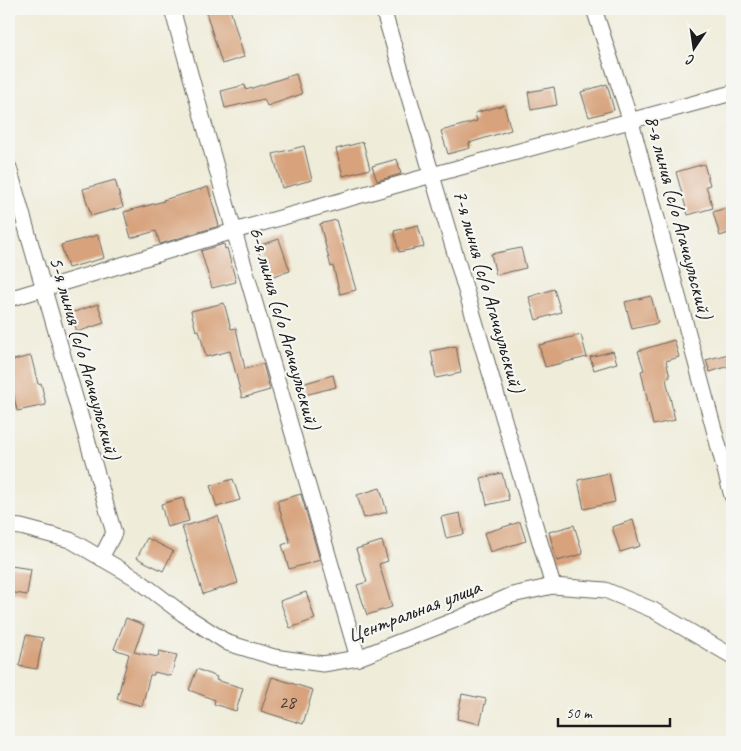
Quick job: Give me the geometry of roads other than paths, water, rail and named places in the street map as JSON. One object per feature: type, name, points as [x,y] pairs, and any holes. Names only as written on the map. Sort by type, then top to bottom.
[{"type":"street","name":"6-я линия (с/о Агачаульский)","points":[[172,9],[234,231],[358,658]]},
{"type":"street","name":"7-я линия (с/о Агачаульский)","points":[[383,9],[553,586]]},
{"type":"street","name":"8-я линия (с/о Агачаульский)","points":[[594,9],[631,122],[732,496]]},
{"type":"street","points":[[9,299],[234,231],[732,94]]},
{"type":"street","name":"5-я линия (с/о Агачаульский)","points":[[9,168],[114,533],[101,558]]},
{"type":"street","name":"Центральная улица","points":[[9,526],[21,527],[70,540],[134,577],[183,614],[228,643],[274,658],[323,664],[358,658],[455,620],[512,595],[553,586],[605,590],[653,610],[732,656]]}]
